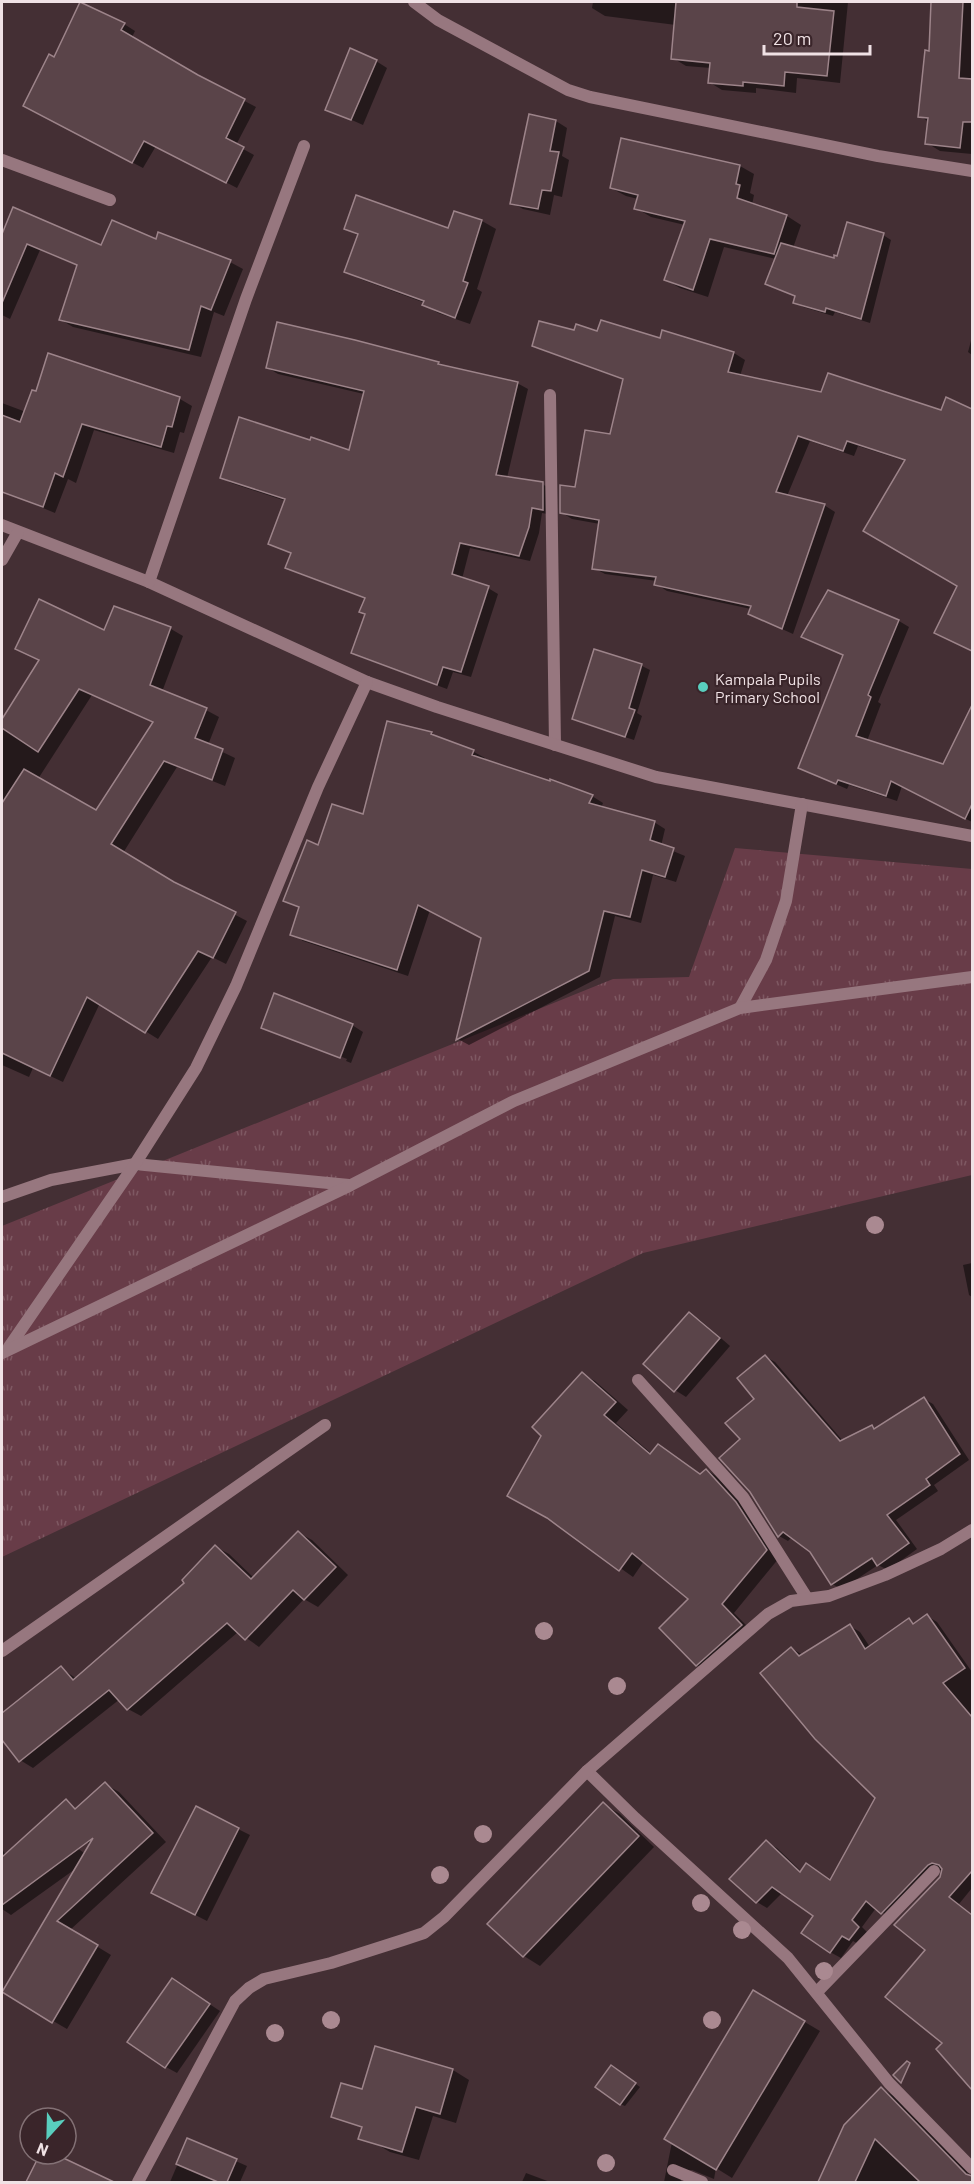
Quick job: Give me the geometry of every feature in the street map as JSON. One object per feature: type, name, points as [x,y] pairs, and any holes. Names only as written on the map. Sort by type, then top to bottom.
[{"type":"street","points":[[414,2],[438,20],[568,90],[590,97],[867,153],[972,171]]},
{"type":"street","points":[[149,582],[246,299],[304,146]]},
{"type":"street","points":[[2,160],[110,200]]},
{"type":"street","points":[[550,395],[555,745]]},
{"type":"street","points":[[2,525],[149,582],[367,682],[555,745],[656,777],[972,836]]},
{"type":"street","points":[[2,560],[18,532]]},
{"type":"street","points":[[4,1353],[135,1164],[196,1068],[236,986],[318,787],[367,682]]},
{"type":"street","points":[[740,1008],[766,960],[786,901],[802,804]]},
{"type":"street","points":[[4,1353],[351,1185],[514,1101],[740,1008],[972,977]]},
{"type":"street","points":[[2,1197],[51,1180],[135,1164],[351,1185]]},
{"type":"street","points":[[638,1380],[743,1497],[807,1598]]},
{"type":"street","points":[[2,1651],[325,1425]]},
{"type":"street","points":[[138,2182],[235,2001],[249,1988],[264,1979],[331,1963],[424,1933],[444,1917],[587,1771],[768,1614],[791,1601],[829,1596],[885,1575],[941,1549],[972,1530]]},
{"type":"street","points":[[587,1771],[788,1958],[889,2083],[972,2168]]},
{"type":"street","points":[[817,1992],[934,1871]]},
{"type":"street","points":[[673,2170],[702,2182]]},
{"type":"green space","points":[[735,848],[972,869],[972,1175],[643,1253],[2,1557],[2,1226],[613,979],[689,977]]},
{"type":"building","points":[[80,2],[125,23],[121,30],[198,75],[245,99],[226,138],[244,147],[226,183],[144,141],[132,163],[23,106],[49,54],[54,57]]},
{"type":"building","points":[[676,2],[797,2],[797,7],[834,11],[827,76],[785,72],[784,86],[743,82],[743,86],[708,83],[710,63],[671,59]]},
{"type":"building","points":[[931,2],[963,2],[959,78],[972,79],[972,122],[963,122],[960,148],[925,144],[928,118],[918,117],[925,50],[929,51]]},
{"type":"building","points":[[350,48],[377,60],[351,120],[325,110]]},
{"type":"building","points":[[529,114],[556,120],[550,151],[559,152],[551,191],[542,190],[538,209],[510,204]]},
{"type":"building","points":[[621,138],[740,165],[736,184],[740,185],[737,198],[787,215],[774,254],[710,239],[693,290],[664,280],[685,221],[634,209],[638,195],[610,188]]},
{"type":"building","points":[[356,195],[448,228],[454,211],[482,220],[463,281],[468,283],[455,318],[422,305],[424,301],[344,272],[358,234],[344,229]]},
{"type":"building","points":[[13,207],[101,245],[112,220],[156,239],[158,232],[231,260],[211,310],[201,306],[189,350],[59,320],[77,265],[27,244],[2,303],[2,234]]},
{"type":"building","points":[[847,222],[884,233],[861,319],[826,308],[825,312],[793,303],[795,296],[765,284],[781,243],[834,258],[834,255],[837,256]]},
{"type":"building","points":[[601,320],[660,338],[662,330],[734,352],[728,372],[821,392],[828,373],[941,410],[946,397],[972,409],[972,651],[934,633],[957,586],[863,531],[905,460],[847,441],[843,451],[798,436],[776,492],[825,504],[782,629],[748,614],[751,606],[654,585],[656,577],[592,569],[599,520],[560,513],[560,485],[575,487],[585,430],[610,434],[623,379],[532,346],[539,321],[574,330],[576,324],[597,331]]},
{"type":"building","points":[[277,322],[355,340],[439,362],[438,364],[518,382],[496,475],[543,482],[543,510],[532,508],[529,527],[519,556],[460,543],[452,574],[489,586],[461,672],[443,667],[437,685],[351,653],[365,614],[359,612],[365,598],[285,568],[291,553],[268,544],[285,499],[220,478],[239,417],[349,450],[364,391],[266,368]]},
{"type":"building","points":[[48,353],[180,397],[172,427],[167,426],[161,447],[82,424],[63,477],[55,473],[43,507],[2,492],[2,415],[20,422],[32,390],[36,391]]},
{"type":"building","points":[[828,590],[899,620],[868,695],[871,697],[856,736],[943,764],[972,705],[972,804],[965,819],[891,781],[886,796],[838,780],[836,784],[798,768],[843,655],[801,637]]},
{"type":"building","points":[[39,599],[104,630],[114,606],[171,627],[150,685],[207,708],[195,738],[223,749],[212,780],[164,761],[111,844],[174,882],[236,912],[213,958],[198,951],[145,1033],[87,997],[50,1076],[2,1053],[2,803],[24,769],[96,810],[153,722],[79,689],[38,752],[2,728],[2,719],[39,660],[15,649]]},
{"type":"building","points":[[594,649],[642,664],[629,708],[635,710],[625,737],[572,719]]},
{"type":"building","points":[[387,721],[432,732],[431,734],[474,750],[472,755],[593,795],[589,803],[655,821],[650,840],[674,848],[665,877],[642,870],[630,917],[604,911],[589,971],[456,1040],[481,938],[418,905],[397,970],[290,935],[299,907],[283,901],[307,840],[318,845],[332,804],[363,814]]},
{"type":"building","points":[[274,993],[353,1024],[340,1058],[261,1028]]},
{"type":"building","points":[[689,1312],[720,1338],[674,1392],[643,1364]]},
{"type":"building","points":[[765,1355],[840,1441],[872,1425],[874,1429],[924,1397],[960,1454],[926,1479],[930,1485],[887,1515],[909,1543],[877,1566],[872,1558],[831,1585],[810,1552],[783,1532],[778,1537],[750,1492],[719,1458],[740,1439],[725,1423],[754,1399],[737,1378]]},
{"type":"building","points":[[582,1372],[616,1402],[604,1415],[650,1454],[658,1444],[700,1474],[706,1469],[736,1502],[767,1550],[722,1604],[742,1625],[696,1666],[659,1628],[688,1599],[632,1553],[619,1571],[547,1518],[507,1496],[541,1436],[532,1427]]},
{"type":"building","points":[[298,1531],[336,1567],[304,1600],[293,1590],[245,1640],[227,1623],[127,1710],[109,1690],[19,1762],[2,1740],[2,1713],[61,1666],[73,1680],[184,1583],[182,1580],[215,1545],[251,1579]]},
{"type":"building","points":[[927,1614],[965,1668],[943,1683],[972,1717],[972,1871],[949,1897],[972,1915],[972,2090],[936,2049],[942,2043],[885,1997],[925,1950],[894,1925],[940,1877],[942,1869],[939,1865],[932,1863],[928,1865],[881,1914],[866,1901],[852,1920],[859,1927],[849,1940],[842,1936],[830,1953],[801,1933],[813,1916],[772,1887],[756,1903],[729,1879],[766,1840],[800,1872],[806,1863],[830,1880],[875,1798],[815,1739],[760,1673],[791,1647],[799,1656],[850,1624],[865,1649],[909,1618],[913,1624]]},
{"type":"building","points":[[105,1782],[153,1833],[57,1921],[98,1945],[52,2023],[2,1992],[93,1838],[2,1905],[2,1857],[66,1799],[75,1809]]},
{"type":"building","points":[[603,1802],[639,1836],[523,1957],[487,1924]]},
{"type":"building","points":[[196,1806],[239,1828],[195,1915],[151,1893]]},
{"type":"building","points":[[172,1978],[210,2004],[165,2068],[127,2042]]},
{"type":"building","points":[[753,1990],[805,2021],[716,2170],[664,2139]]},
{"type":"building","points":[[375,2046],[453,2069],[440,2114],[416,2107],[402,2152],[358,2139],[362,2127],[331,2117],[341,2083],[362,2089]]},
{"type":"building","points":[[907,2061],[910,2063],[901,2083],[893,2075]]},
{"type":"building","points":[[611,2065],[636,2083],[620,2105],[595,2087]]},
{"type":"building","points":[[881,2087],[966,2174],[972,2176],[972,2182],[920,2182],[875,2139],[855,2182],[818,2182],[844,2125]]},
{"type":"building","points":[[187,2138],[237,2159],[227,2182],[218,2182],[176,2164]]},
{"type":"building","points":[[78,2165],[114,2182],[26,2182],[34,2166]]},
{"type":"place","name":"Kampala Pupils Primary School","points":[[703,687]]}]
